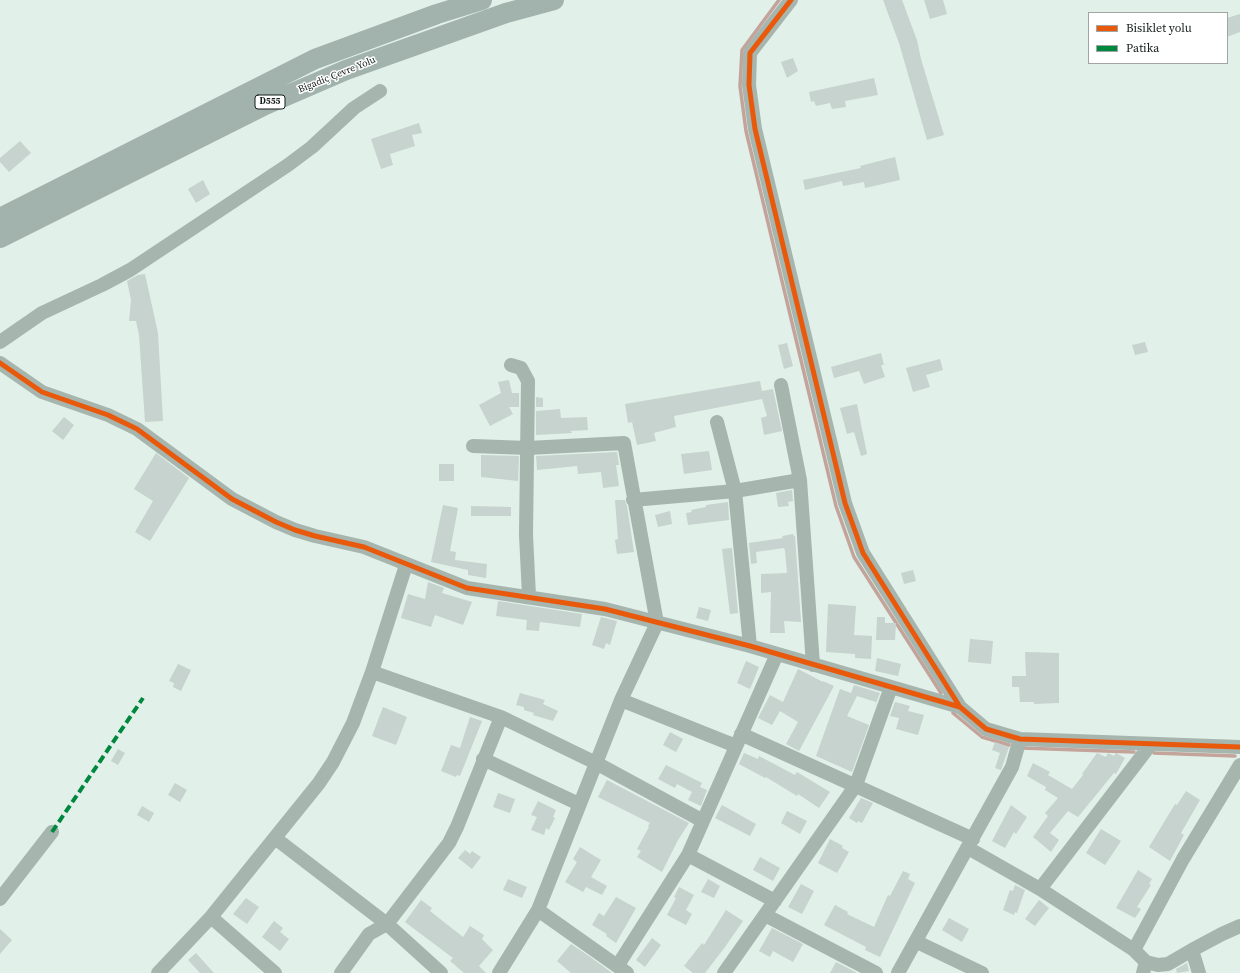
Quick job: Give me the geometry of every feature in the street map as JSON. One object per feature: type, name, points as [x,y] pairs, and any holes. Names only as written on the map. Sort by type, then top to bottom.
[{"type":"highway","name":"Bigadiç Çevre Yolu","points":[[0,218],[314,59],[437,14],[482,0]]},
{"type":"highway","name":"Bigadiç Çevre Yolu","points":[[0,238],[264,105],[318,81],[411,45],[506,13],[554,0]]},
{"type":"street","points":[[791,0],[772,22],[750,53],[749,86],[755,129],[815,380],[845,503],[862,553],[960,707],[986,729],[1020,739],[1240,747]]},
{"type":"street","points":[[0,342],[42,313],[130,270],[288,165],[312,147],[354,108],[380,91]]},
{"type":"street","points":[[0,363],[42,392],[108,415],[137,429],[232,499],[276,522],[315,536],[364,547],[467,588],[529,596],[605,609],[750,646],[960,707]]},
{"type":"street","points":[[511,365],[521,368],[528,380],[526,535],[529,596]]},
{"type":"street","points":[[781,385],[800,480],[813,665]]},
{"type":"street","points":[[717,422],[735,491],[750,646]]},
{"type":"street","points":[[473,446],[528,448],[624,443],[633,500],[657,623],[621,700],[538,910],[498,973]]},
{"type":"street","points":[[633,500],[735,491],[800,480]]},
{"type":"street","points":[[158,973],[211,917],[319,783],[333,762],[353,723],[372,672],[406,565]]},
{"type":"street","points":[[538,910],[622,969],[688,855],[777,654]]},
{"type":"street","points":[[372,672],[500,717],[596,763],[703,821]]},
{"type":"street","points":[[724,973],[856,785],[891,687]]},
{"type":"street","points":[[621,700],[738,740],[856,785],[970,844],[1134,950],[1145,967],[1164,969],[1192,950],[1240,926]]},
{"type":"street","points":[[341,973],[369,934],[387,924],[449,843],[457,827],[500,717]]},
{"type":"street","points":[[898,973],[917,942],[1012,767],[1020,739]]},
{"type":"street","points":[[1040,889],[1151,744]]},
{"type":"street","points":[[483,759],[579,804]]},
{"type":"street","points":[[1134,950],[1183,859],[1240,765]]},
{"type":"street","points":[[0,899],[52,832]]},
{"type":"street","points":[[275,838],[387,924],[441,973]]},
{"type":"street","points":[[688,855],[774,901]]},
{"type":"street","points":[[765,915],[876,973]]},
{"type":"street","points":[[211,917],[275,973]]},
{"type":"street","points":[[917,942],[982,973]]},
{"type":"street","points":[[1192,950],[1199,973]]},
{"type":"building","points":[[883,0],[902,0],[917,40],[921,59],[944,135],[927,140],[899,43]]},
{"type":"building","points":[[924,0],[943,0],[947,14],[930,19]]},
{"type":"building","points":[[1240,14],[1240,32],[1228,37],[1228,18]]},
{"type":"building","points":[[793,58],[798,71],[787,78],[781,62]]},
{"type":"building","points":[[874,78],[878,95],[845,101],[846,107],[832,109],[830,103],[816,106],[814,101],[811,102],[809,92]]},
{"type":"building","points":[[419,123],[422,133],[412,135],[415,146],[390,154],[393,165],[381,169],[371,139]]},
{"type":"building","points":[[20,141],[31,153],[9,172],[0,162],[0,158]]},
{"type":"building","points":[[895,157],[900,180],[865,188],[864,182],[843,186],[842,181],[805,190],[803,180],[861,168],[860,166]]},
{"type":"building","points":[[203,180],[210,194],[196,203],[188,189]]},
{"type":"building","points":[[145,274],[158,333],[163,421],[145,422],[139,335],[136,321],[129,321],[131,300],[127,281],[138,275]]},
{"type":"building","points":[[1145,342],[1148,352],[1135,355],[1132,345]]},
{"type":"building","points":[[787,343],[793,366],[784,369],[778,345]]},
{"type":"building","points":[[881,353],[884,365],[881,365],[885,377],[864,384],[859,371],[834,378],[831,367]]},
{"type":"building","points":[[940,359],[943,370],[926,375],[930,387],[913,392],[906,368]]},
{"type":"building","points":[[509,380],[512,393],[519,393],[519,407],[509,407],[513,414],[490,426],[479,405],[501,393],[498,382]]},
{"type":"building","points":[[760,381],[762,391],[773,389],[782,431],[764,435],[761,418],[767,416],[762,399],[674,416],[676,427],[654,433],[656,441],[637,445],[632,422],[628,423],[625,404]]},
{"type":"building","points":[[536,397],[543,398],[543,407],[536,407]]},
{"type":"building","points":[[857,404],[867,454],[861,456],[854,432],[847,434],[840,408]]},
{"type":"building","points":[[560,409],[561,418],[587,417],[588,430],[571,431],[572,433],[536,435],[536,411]]},
{"type":"building","points":[[64,417],[74,425],[63,440],[52,431]]},
{"type":"building","points":[[709,451],[712,470],[684,474],[681,454]]},
{"type":"building","points":[[617,452],[619,465],[616,465],[619,486],[603,488],[601,472],[578,474],[577,466],[537,470],[536,456]]},
{"type":"building","points":[[156,453],[189,478],[150,541],[135,532],[153,501],[134,489]]},
{"type":"building","points":[[481,455],[519,456],[518,481],[481,477]]},
{"type":"building","points":[[439,464],[454,464],[454,481],[439,481]]},
{"type":"building","points":[[792,490],[793,501],[788,502],[789,506],[778,507],[776,493]]},
{"type":"building","points":[[615,500],[625,500],[634,552],[617,554],[615,540],[618,539]]},
{"type":"building","points":[[728,502],[729,520],[688,525],[686,513],[692,512],[691,510],[706,507],[706,505]]},
{"type":"building","points":[[443,505],[458,508],[450,551],[456,552],[455,560],[487,564],[486,578],[468,575],[468,570],[431,562]]},
{"type":"building","points":[[471,506],[511,507],[511,516],[471,516]]},
{"type":"building","points":[[670,511],[672,524],[658,527],[655,515]]},
{"type":"building","points":[[793,534],[795,536],[801,622],[784,621],[785,633],[770,633],[771,592],[761,593],[761,574],[787,573],[785,551],[784,548],[756,552],[757,563],[751,564],[749,543],[783,538],[782,536]]},
{"type":"building","points":[[732,548],[738,613],[730,614],[722,549]]},
{"type":"building","points":[[913,570],[916,581],[904,584],[901,573]]},
{"type":"building","points":[[428,582],[444,588],[442,593],[472,602],[463,625],[435,615],[431,627],[401,618],[408,594],[425,599]]},
{"type":"building","points":[[498,601],[582,614],[580,627],[540,622],[539,631],[526,630],[527,620],[496,616]]},
{"type":"building","points":[[828,604],[856,606],[854,635],[872,636],[871,659],[855,658],[855,654],[826,652]]},
{"type":"building","points":[[699,607],[711,610],[708,621],[696,618]]},
{"type":"building","points":[[601,617],[617,621],[610,645],[606,643],[604,649],[592,645]]},
{"type":"building","points":[[877,617],[885,617],[885,623],[896,623],[895,640],[876,640]]},
{"type":"building","points":[[970,639],[993,641],[991,664],[968,662]]},
{"type":"building","points":[[1025,652],[1059,653],[1059,703],[1034,704],[1034,702],[1020,702],[1019,687],[1012,687],[1012,676],[1026,676]]},
{"type":"building","points":[[877,658],[901,664],[898,676],[875,671]]},
{"type":"building","points":[[746,661],[759,667],[750,689],[737,683]]},
{"type":"building","points":[[178,664],[191,670],[181,691],[173,687],[174,683],[169,681]]},
{"type":"building","points":[[798,669],[834,686],[799,751],[786,744],[798,722],[780,711],[772,725],[758,718],[770,695],[783,702]]},
{"type":"building","points":[[854,685],[880,693],[874,708],[876,702],[857,696],[847,716],[869,725],[852,772],[816,756],[840,689],[851,693]]},
{"type":"building","points":[[520,693],[545,700],[543,704],[558,711],[553,721],[533,715],[534,713],[524,710],[524,707],[516,705]]},
{"type":"building","points":[[895,702],[910,706],[908,711],[924,715],[918,735],[896,729],[899,718],[890,716]]},
{"type":"building","points":[[383,707],[407,717],[396,745],[372,736]]},
{"type":"building","points":[[470,717],[482,721],[460,776],[457,775],[456,777],[441,771],[451,745],[460,748]]},
{"type":"building","points":[[670,732],[683,739],[676,752],[663,745]]},
{"type":"building","points":[[995,742],[1009,747],[1001,770],[995,768],[1000,753],[992,750]]},
{"type":"building","points":[[118,749],[125,753],[118,765],[111,761]]},
{"type":"building","points":[[744,753],[758,759],[759,756],[795,775],[797,772],[830,792],[819,808],[798,794],[797,796],[766,777],[765,778],[739,764]]},
{"type":"building","points":[[1097,753],[1106,757],[1108,753],[1114,756],[1116,753],[1125,758],[1116,774],[1114,773],[1078,817],[1068,811],[1050,833],[1059,840],[1051,852],[1033,837],[1048,816],[1045,813],[1058,798],[1045,790],[1046,787],[1027,776],[1033,763],[1050,772],[1048,775],[1072,789]]},
{"type":"building","points":[[666,765],[702,783],[700,787],[707,790],[701,806],[688,800],[692,792],[677,784],[675,788],[658,779]]},
{"type":"building","points":[[607,780],[689,823],[678,840],[662,872],[637,857],[641,851],[637,849],[650,823],[598,797]]},
{"type":"building","points":[[175,783],[187,790],[180,802],[168,795]]},
{"type":"building","points":[[1186,791],[1200,800],[1181,833],[1184,835],[1170,861],[1149,847],[1175,804],[1177,805]]},
{"type":"building","points":[[498,793],[515,799],[510,813],[493,807]]},
{"type":"building","points":[[861,798],[873,803],[862,823],[858,821],[857,823],[849,818]]},
{"type":"building","points":[[538,801],[556,810],[553,817],[555,818],[549,830],[546,828],[544,835],[531,830],[537,817],[531,815]]},
{"type":"building","points":[[722,805],[756,824],[750,836],[715,818]]},
{"type":"building","points":[[1011,805],[1027,817],[1016,834],[1014,832],[1005,848],[992,841]]},
{"type":"building","points":[[142,806],[154,813],[149,822],[137,815]]},
{"type":"building","points":[[787,811],[807,821],[800,834],[781,823]]},
{"type":"building","points":[[1101,829],[1121,841],[1105,865],[1086,853]]},
{"type":"building","points":[[830,839],[843,846],[842,848],[849,852],[837,873],[818,863]]},
{"type":"building","points":[[580,847],[601,860],[591,877],[607,886],[602,895],[586,887],[583,892],[565,882],[577,862],[573,859]]},
{"type":"building","points":[[465,850],[470,854],[472,851],[481,857],[472,869],[458,858]]},
{"type":"building","points":[[760,857],[780,868],[773,881],[753,870]]},
{"type":"building","points":[[1138,870],[1152,879],[1149,884],[1151,885],[1137,907],[1141,909],[1135,918],[1116,908]]},
{"type":"building","points":[[903,871],[910,874],[908,879],[915,883],[880,957],[865,950],[866,947],[824,925],[835,905],[848,912],[847,914],[874,927],[888,895],[890,896]]},
{"type":"building","points":[[508,879],[527,887],[522,898],[503,890]]},
{"type":"building","points":[[708,879],[720,886],[714,898],[701,892]]},
{"type":"building","points":[[801,884],[814,891],[802,914],[788,907]]},
{"type":"building","points":[[1015,885],[1025,890],[1017,913],[1015,912],[1014,915],[1003,910],[1010,890],[1013,891]]},
{"type":"building","points":[[679,887],[694,895],[686,910],[692,914],[686,925],[667,915],[676,898],[674,897]]},
{"type":"building","points":[[616,897],[636,908],[616,943],[606,936],[607,934],[592,925],[599,913],[604,916]]},
{"type":"building","points":[[246,898],[259,907],[247,924],[233,914]]},
{"type":"building","points":[[421,900],[432,908],[430,911],[463,937],[470,926],[484,935],[482,939],[493,950],[479,966],[486,973],[464,973],[450,961],[453,958],[405,922]]},
{"type":"building","points":[[1039,900],[1049,908],[1035,926],[1025,919]]},
{"type":"building","points":[[726,910],[743,921],[705,973],[693,973],[684,966],[702,943],[704,945]]},
{"type":"building","points":[[949,918],[969,929],[962,942],[942,930]]},
{"type":"building","points":[[274,921],[283,928],[280,932],[289,939],[280,951],[262,937]]},
{"type":"building","points":[[772,928],[803,944],[793,962],[773,951],[770,957],[759,951]]},
{"type":"building","points":[[0,929],[12,940],[0,954]]},
{"type":"building","points":[[652,938],[661,945],[645,967],[636,960]]},
{"type":"building","points":[[571,944],[612,973],[571,973],[557,961]]},
{"type":"building","points":[[196,953],[214,973],[200,973],[188,960]]},
{"type":"building","points":[[836,962],[842,965],[857,973],[830,973]]},
{"type":"building","points":[[1187,963],[1189,971],[1177,973],[1176,969]]},
{"type":"waterway","points":[[779,0],[742,50],[740,86],[746,131],[836,506],[854,557],[941,693]]},
{"type":"waterway","points":[[953,713],[982,737],[1009,745]]},
{"type":"waterway","points":[[1022,748],[1134,752]]},
{"type":"waterway","points":[[1154,753],[1235,756]]},
{"type":"marked path","points":[[52,832],[143,698]]},
{"type":"cycle path","points":[[791,0],[750,53],[749,85],[755,129],[845,503],[863,553],[960,707],[986,729],[1020,739],[1240,747]]},
{"type":"cycle path","points":[[0,363],[42,392],[108,415],[137,429],[232,499],[276,522],[295,530],[364,547],[467,588],[605,609],[750,646],[960,707]]}]
